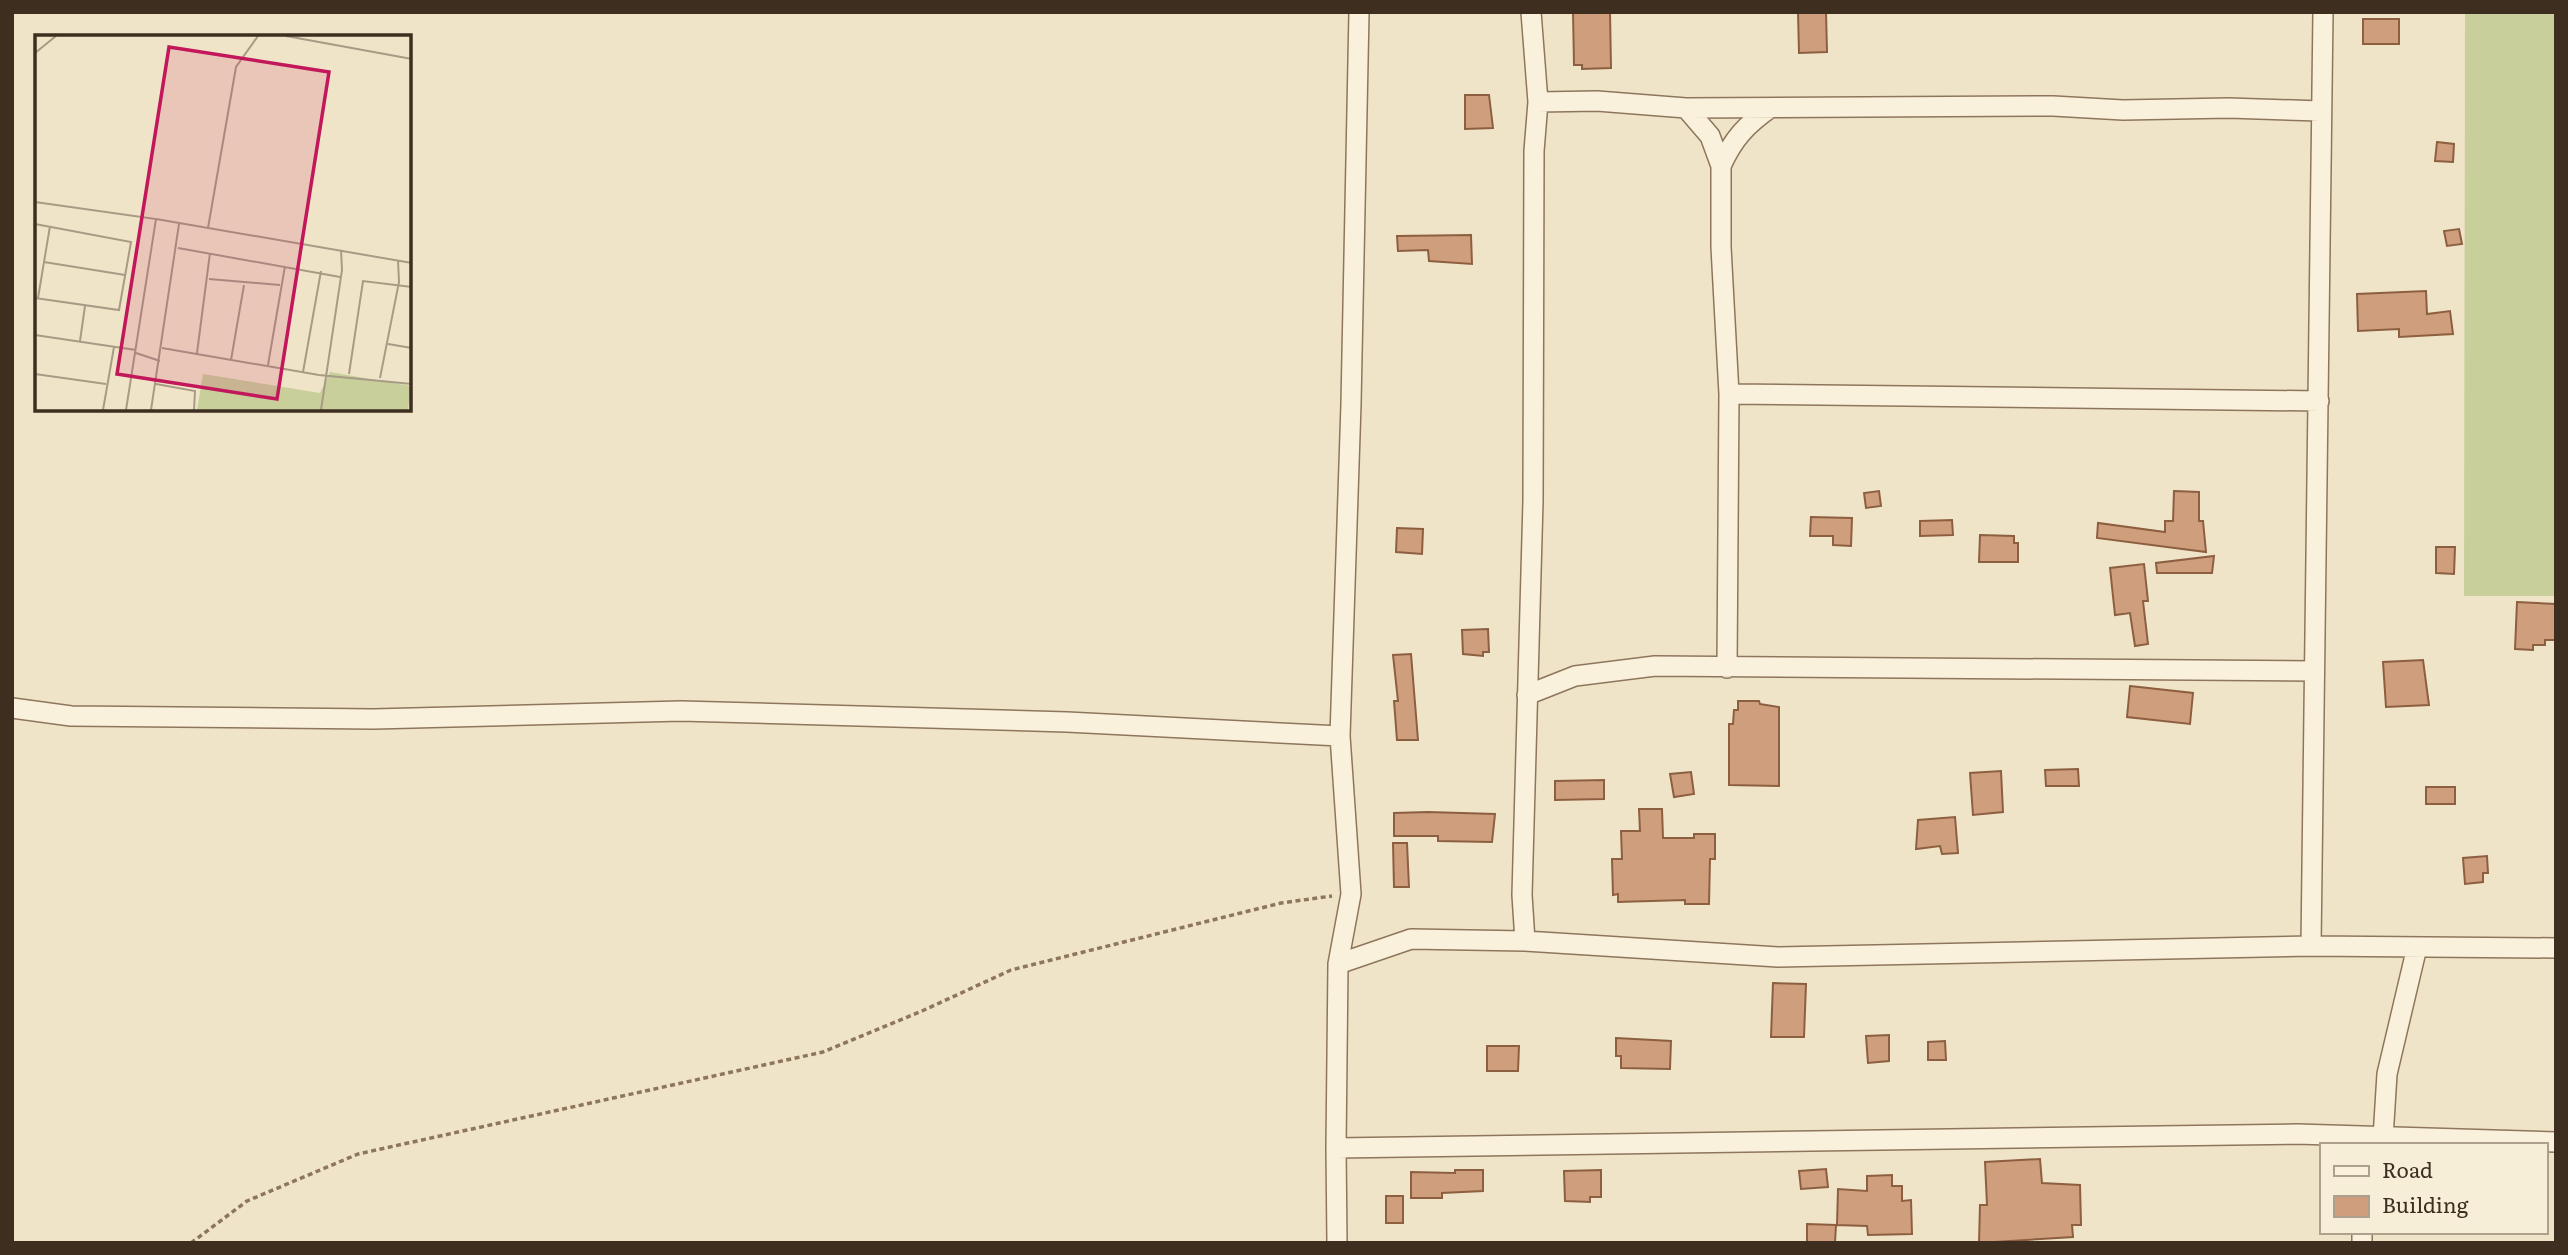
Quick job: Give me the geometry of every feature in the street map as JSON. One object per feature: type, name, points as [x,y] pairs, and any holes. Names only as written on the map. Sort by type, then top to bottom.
[{"type":"street","points":[[1337,1243],[1338,964],[1351,894],[1340,736],[1351,418],[1359,12]]},
{"type":"street","points":[[1525,941],[1522,895],[1533,501],[1534,151],[1538,102],[1531,12]]},
{"type":"street","points":[[2311,946],[2312,671],[2319,401],[2323,12]]},
{"type":"street","points":[[1538,102],[1597,101],[1686,108],[2053,106],[2123,110],[2229,108],[2320,111]]},
{"type":"street","points":[[1686,108],[1710,136],[1721,166],[1721,247],[1729,394],[1727,668]]},
{"type":"street","points":[[1721,166],[1733,140],[1745,126],[1770,108]]},
{"type":"street","points":[[1729,394],[2319,401]]},
{"type":"street","points":[[1527,695],[1575,676],[1655,666],[2312,671]]},
{"type":"street","points":[[12,708],[71,716],[374,719],[681,711],[1067,722],[1340,736]]},
{"type":"street","points":[[1338,964],[1411,939],[1525,941],[1778,957],[2311,946],[2556,948]]},
{"type":"street","points":[[2383,1138],[2387,1074],[2417,947]]},
{"type":"street","points":[[1336,1148],[2297,1134],[2363,1141],[2383,1138],[2556,1142]]},
{"type":"path","points":[[191,1243],[247,1201],[358,1154],[823,1052],[1011,970],[1281,902],[1351,894]]},
{"type":"green space","points":[[2465,12],[2556,12],[2556,596],[2464,596]]},
{"type":"building","points":[[1573,12],[1610,12],[1611,68],[1582,69],[1582,65],[1574,65]]},
{"type":"building","points":[[1798,12],[1826,12],[1827,52],[1799,53]]},
{"type":"building","points":[[2363,19],[2399,19],[2399,44],[2363,44]]},
{"type":"building","points":[[1465,95],[1489,95],[1493,128],[1465,129]]},
{"type":"building","points":[[2437,142],[2454,144],[2453,162],[2435,161]]},
{"type":"building","points":[[2459,229],[2462,244],[2447,246],[2444,231]]},
{"type":"building","points":[[1471,235],[1472,264],[1429,261],[1428,250],[1398,251],[1397,236]]},
{"type":"building","points":[[2426,291],[2427,314],[2450,311],[2453,334],[2399,337],[2399,329],[2358,331],[2357,294]]},
{"type":"building","points":[[1879,491],[1881,506],[1866,508],[1864,493]]},
{"type":"building","points":[[2174,491],[2199,492],[2199,521],[2203,521],[2206,552],[2097,538],[2098,523],[2165,532],[2165,521],[2173,521]]},
{"type":"building","points":[[1811,517],[1852,518],[1851,546],[1833,545],[1833,536],[1810,536]]},
{"type":"building","points":[[1952,520],[1953,535],[1920,536],[1920,521]]},
{"type":"building","points":[[1397,528],[1423,529],[1422,554],[1396,552]]},
{"type":"building","points":[[1980,535],[2014,536],[2014,543],[2018,543],[2018,562],[1979,562]]},
{"type":"building","points":[[2436,547],[2455,547],[2454,574],[2436,573]]},
{"type":"building","points":[[2214,556],[2212,573],[2157,573],[2156,563]]},
{"type":"building","points":[[2144,564],[2148,601],[2143,601],[2148,644],[2135,646],[2130,613],[2115,615],[2110,568]]},
{"type":"building","points":[[2517,602],[2556,604],[2556,640],[2545,640],[2545,645],[2533,645],[2533,650],[2515,649]]},
{"type":"building","points":[[1488,629],[1489,652],[1483,652],[1483,656],[1463,654],[1462,630]]},
{"type":"building","points":[[1411,654],[1418,740],[1397,740],[1394,701],[1398,701],[1393,655]]},
{"type":"building","points":[[2423,660],[2429,705],[2386,707],[2383,662]]},
{"type":"building","points":[[2130,686],[2193,693],[2190,724],[2127,717]]},
{"type":"building","points":[[1738,701],[1759,701],[1760,704],[1779,707],[1779,786],[1729,785],[1729,724],[1733,724]]},
{"type":"building","points":[[2078,769],[2079,786],[2046,786],[2045,770]]},
{"type":"building","points":[[2001,771],[2003,812],[1973,815],[1970,773]]},
{"type":"building","points":[[1691,772],[1694,794],[1674,797],[1670,774]]},
{"type":"building","points":[[1604,780],[1604,799],[1555,800],[1555,781]]},
{"type":"building","points":[[2426,787],[2455,787],[2455,804],[2426,804]]},
{"type":"building","points":[[1639,809],[1662,809],[1663,838],[1694,838],[1694,834],[1715,834],[1715,859],[1710,859],[1709,904],[1685,904],[1685,900],[1618,902],[1618,894],[1613,895],[1612,859],[1622,859],[1621,831],[1640,831]]},
{"type":"building","points":[[1394,813],[1495,814],[1492,842],[1438,841],[1438,836],[1394,836]]},
{"type":"building","points":[[1955,817],[1958,853],[1942,854],[1940,846],[1916,849],[1918,820]]},
{"type":"building","points":[[1393,843],[1407,843],[1409,887],[1394,887]]},
{"type":"building","points":[[2487,856],[2488,873],[2483,873],[2483,882],[2465,884],[2463,858]]},
{"type":"building","points":[[1773,983],[1806,984],[1804,1037],[1771,1037]]},
{"type":"building","points":[[1889,1035],[1889,1061],[1868,1063],[1866,1036]]},
{"type":"building","points":[[1616,1038],[1671,1041],[1670,1069],[1621,1068],[1621,1056],[1616,1056]]},
{"type":"building","points":[[1945,1041],[1946,1060],[1928,1060],[1928,1042]]},
{"type":"building","points":[[1487,1046],[1519,1046],[1518,1071],[1487,1071]]},
{"type":"building","points":[[2040,1159],[2042,1183],[2080,1185],[2081,1225],[2072,1225],[2073,1237],[1979,1243],[1980,1205],[1987,1205],[1985,1162]]},
{"type":"building","points":[[1826,1169],[1828,1187],[1801,1189],[1799,1171]]},
{"type":"building","points":[[1455,1170],[1483,1170],[1483,1191],[1442,1193],[1442,1198],[1411,1198],[1411,1172],[1455,1173]]},
{"type":"building","points":[[1601,1170],[1601,1197],[1590,1197],[1590,1202],[1565,1201],[1564,1171]]},
{"type":"building","points":[[1892,1175],[1892,1186],[1902,1186],[1902,1201],[1911,1200],[1912,1234],[1868,1235],[1867,1226],[1837,1225],[1838,1189],[1867,1191],[1867,1176]]},
{"type":"building","points":[[1386,1196],[1403,1196],[1403,1223],[1386,1223]]},
{"type":"building","points":[[1807,1224],[1836,1225],[1835,1243],[1807,1243]]}]
